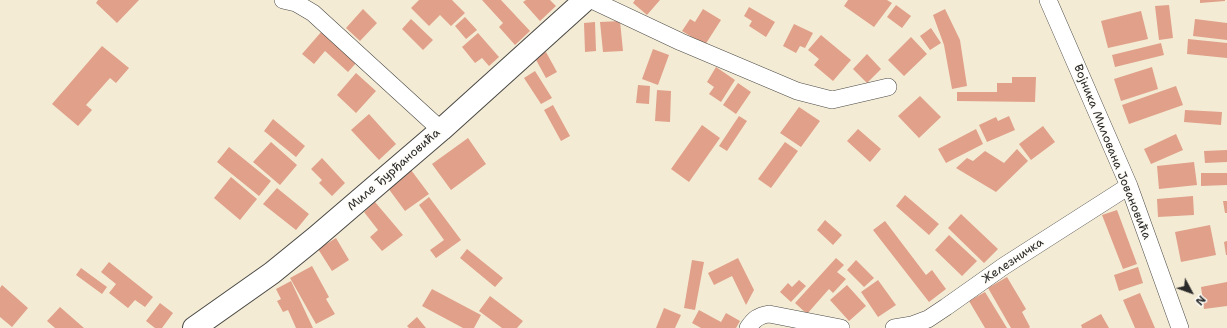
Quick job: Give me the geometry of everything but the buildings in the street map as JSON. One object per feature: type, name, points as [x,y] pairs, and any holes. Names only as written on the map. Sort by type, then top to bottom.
[{"type":"street","points":[[283,0],[296,3],[313,13],[441,130]]},
{"type":"street","name":"Миле Ђурђановића","points":[[194,328],[272,273],[315,238],[441,130],[586,0]]},
{"type":"street","points":[[592,0],[681,42],[797,91],[832,100],[888,87]]},
{"type":"street","name":"Војника Милована Јовановића","points":[[1048,0],[1129,186],[1180,328]]},
{"type":"street","name":"Железничка","points":[[894,328],[912,325],[928,319],[946,308],[1004,266],[1129,186]]},
{"type":"street","points":[[748,328],[755,319],[769,314],[841,328]]}]
